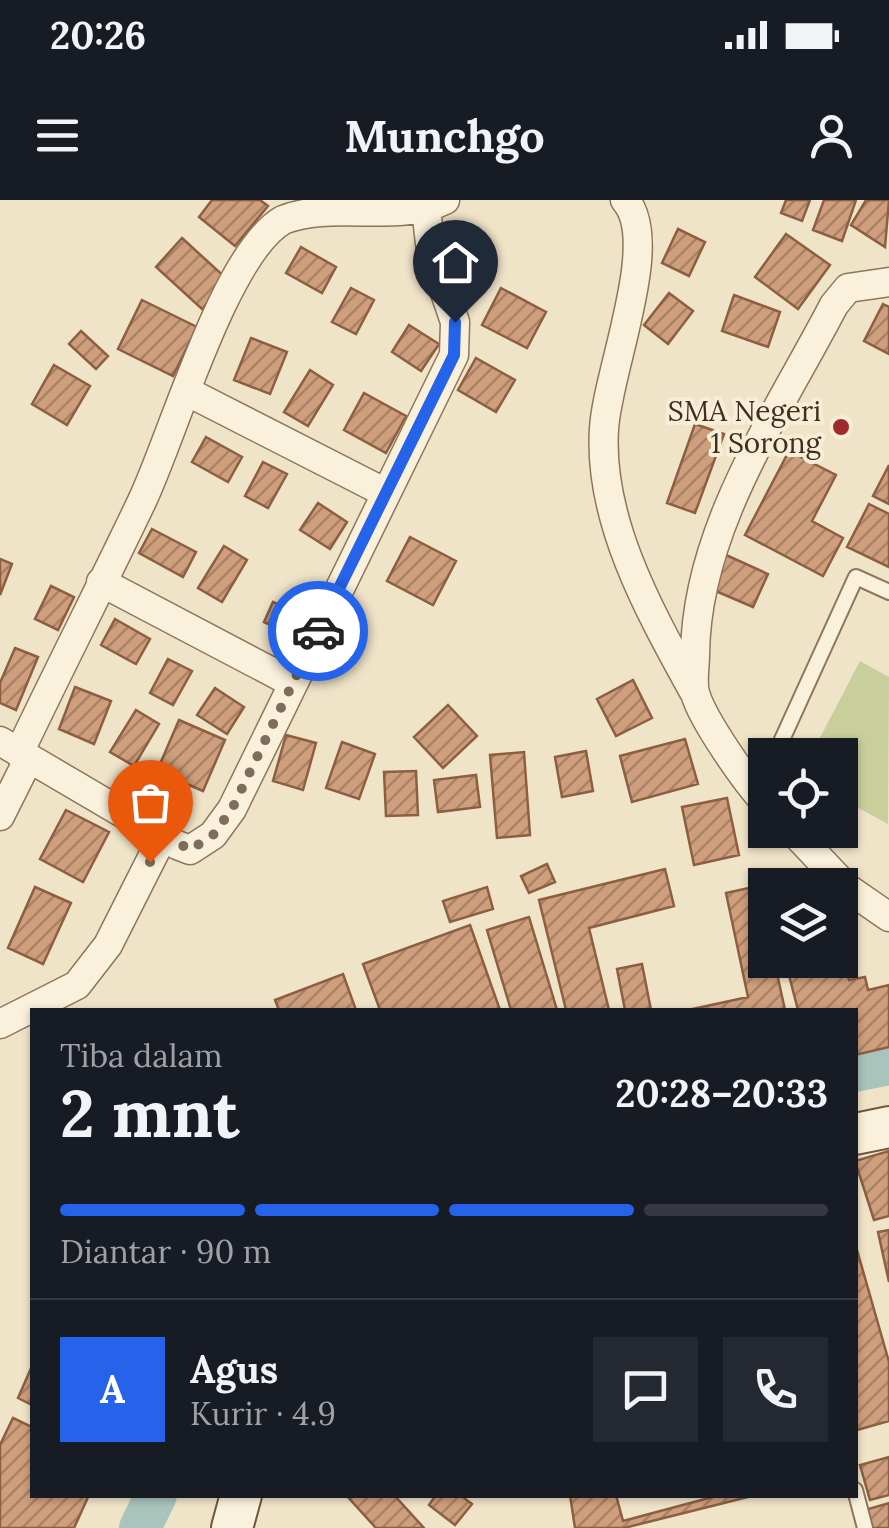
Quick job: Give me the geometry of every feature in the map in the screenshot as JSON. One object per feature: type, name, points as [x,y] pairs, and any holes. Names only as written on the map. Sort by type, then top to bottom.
[{"type":"street","points":[[625,200],[639,232],[640,263],[612,375],[604,430],[606,484],[623,542],[660,630],[695,694],[748,770]]},
{"type":"street","points":[[0,816],[16,750],[144,499],[218,318],[260,237],[286,218],[322,210],[431,204],[431,252],[455,322],[454,355],[232,809],[213,835],[190,850],[16,750]]},
{"type":"street","points":[[695,694],[696,620],[704,568],[722,521],[834,305],[848,288],[889,282]]},
{"type":"street","points":[[188,392],[384,492]]},
{"type":"street","points":[[101,582],[291,682]]},
{"type":"street","points":[[31,1008],[76,985],[108,945],[164,834]]},
{"type":"street","points":[[809,848],[847,888],[889,917]]},
{"type":"street","points":[[0,1024],[30,1009]]},
{"type":"street","points":[[858,1133],[889,1127]]},
{"type":"street","points":[[232,1528],[240,1498]]},
{"type":"lane","points":[[783,738],[856,577],[889,592]]},
{"type":"lane","points":[[857,1498],[865,1528]]},
{"type":"green space","points":[[860,661],[889,677],[888,824],[858,808],[858,738],[820,738]]},
{"type":"building","points":[[212,200],[260,200],[268,206],[235,246],[199,217]]},
{"type":"building","points":[[786,200],[810,200],[802,221],[781,213]]},
{"type":"building","points":[[824,200],[856,200],[842,241],[813,230]]},
{"type":"building","points":[[866,200],[889,200],[885,247],[851,225]]},
{"type":"building","points":[[678,229],[705,242],[689,276],[662,263]]},
{"type":"building","points":[[786,234],[830,265],[798,309],[755,277]]},
{"type":"building","points":[[182,238],[228,280],[202,309],[156,267]]},
{"type":"building","points":[[301,247],[336,267],[322,293],[286,273]]},
{"type":"building","points":[[351,288],[374,300],[356,334],[332,322]]},
{"type":"building","points":[[501,288],[546,312],[527,348],[482,325]]},
{"type":"building","points":[[669,293],[693,311],[668,344],[644,325]]},
{"type":"building","points":[[734,295],[780,312],[768,347],[722,331]]},
{"type":"building","points":[[142,300],[197,327],[173,376],[118,349]]},
{"type":"building","points":[[883,304],[889,307],[889,354],[864,341]]},
{"type":"building","points":[[409,325],[439,344],[421,371],[392,352]]},
{"type":"building","points":[[81,331],[108,356],[96,369],[69,344]]},
{"type":"building","points":[[251,338],[287,352],[270,394],[234,380]]},
{"type":"building","points":[[476,358],[515,380],[496,412],[458,390]]},
{"type":"building","points":[[54,365],[90,386],[67,425],[32,404]]},
{"type":"building","points":[[310,370],[333,385],[308,426],[284,412]]},
{"type":"building","points":[[364,393],[406,416],[386,453],[344,430]]},
{"type":"building","points":[[695,424],[724,434],[695,513],[667,503]]},
{"type":"building","points":[[206,437],[242,457],[228,482],[192,462]]},
{"type":"building","points":[[789,451],[836,475],[812,521],[843,538],[823,576],[745,535]]},
{"type":"building","points":[[263,462],[287,474],[268,508],[245,496]]},
{"type":"building","points":[[889,465],[889,504],[873,496]]},
{"type":"building","points":[[318,503],[347,522],[330,549],[300,530]]},
{"type":"building","points":[[869,504],[889,514],[889,567],[847,547]]},
{"type":"building","points":[[152,529],[196,552],[183,577],[139,553]]},
{"type":"building","points":[[410,537],[456,561],[433,605],[387,581]]},
{"type":"building","points":[[224,546],[247,560],[222,602],[198,588]]},
{"type":"building","points":[[726,555],[768,574],[753,607],[711,589]]},
{"type":"building","points":[[0,559],[12,564],[0,595]]},
{"type":"building","points":[[51,586],[74,597],[58,630],[35,619]]},
{"type":"building","points":[[273,602],[304,616],[295,636],[264,622]]},
{"type":"building","points":[[115,619],[150,639],[136,664],[101,645]]},
{"type":"building","points":[[15,648],[38,657],[16,710],[0,703],[0,683]]},
{"type":"building","points":[[168,659],[192,671],[173,705],[150,693]]},
{"type":"building","points":[[633,680],[652,718],[616,736],[597,699]]},
{"type":"building","points":[[75,687],[111,701],[94,744],[59,729]]},
{"type":"building","points":[[215,688],[244,707],[227,734],[197,715]]},
{"type":"building","points":[[448,705],[477,736],[443,768],[414,737]]},
{"type":"building","points":[[136,710],[159,724],[134,766],[110,752]]},
{"type":"building","points":[[179,720],[225,740],[203,791],[157,771]]},
{"type":"building","points":[[286,735],[316,743],[303,790],[273,781]]},
{"type":"building","points":[[685,739],[698,784],[632,802],[620,756]]},
{"type":"building","points":[[342,742],[375,754],[359,799],[326,788]]},
{"type":"building","points":[[586,751],[593,791],[562,797],[555,757]]},
{"type":"building","points":[[524,752],[530,835],[497,838],[490,755]]},
{"type":"building","points":[[416,771],[418,815],[386,816],[384,772]]},
{"type":"building","points":[[476,775],[480,807],[438,812],[434,780]]},
{"type":"building","points":[[727,798],[739,855],[694,865],[682,807]]},
{"type":"building","points":[[66,810],[109,832],[83,882],[40,859]]},
{"type":"building","points":[[547,864],[555,882],[529,893],[521,876]]},
{"type":"building","points":[[665,869],[674,906],[589,928],[609,1008],[566,1008],[539,900]]},
{"type":"building","points":[[35,887],[71,903],[43,964],[8,948]]},
{"type":"building","points":[[487,887],[493,909],[450,922],[443,901]]},
{"type":"building","points":[[748,888],[748,978],[778,978],[785,1008],[697,1008],[748,997],[726,893]]},
{"type":"building","points":[[529,917],[556,1008],[510,1008],[487,930]]},
{"type":"building","points":[[470,925],[499,1008],[379,1008],[363,964]]},
{"type":"building","points":[[642,964],[651,1008],[625,1008],[617,969]]},
{"type":"building","points":[[343,974],[355,1008],[278,1008],[275,1000]]},
{"type":"building","points":[[865,977],[868,990],[889,985],[889,1047],[858,1054],[858,1008],[797,1008],[790,978]]},
{"type":"building","points":[[889,1151],[889,1216],[874,1220],[858,1160]]},
{"type":"building","points":[[889,1230],[889,1282],[878,1232]]},
{"type":"building","points":[[858,1254],[889,1362],[889,1421],[858,1430]]},
{"type":"building","points":[[30,1371],[30,1404],[18,1398]]},
{"type":"building","points":[[13,1418],[30,1426],[30,1498],[88,1498],[74,1528],[0,1528],[0,1445]]},
{"type":"building","points":[[889,1457],[889,1495],[870,1500],[860,1465]]},
{"type":"building","points":[[349,1498],[397,1498],[424,1528],[376,1528]]},
{"type":"building","points":[[434,1498],[464,1498],[472,1504],[455,1525],[429,1505]]},
{"type":"building","points":[[570,1498],[617,1498],[623,1521],[709,1498],[744,1498],[624,1528],[575,1528]]},
{"type":"building","points":[[889,1503],[889,1528],[870,1528],[865,1510]]},
{"type":"waterway","points":[[858,1070],[889,1064]]},
{"type":"waterway","points":[[140,1528],[155,1498]]},
{"type":"way so far","points":[[150,862],[164,834],[190,850],[213,835],[232,809],[318,631]]},
{"type":"place","name":"SMA Negeri 1 Sorong","points":[[841,427]]},
{"type":"route","points":[[318,631],[454,355],[455,322]]}]
